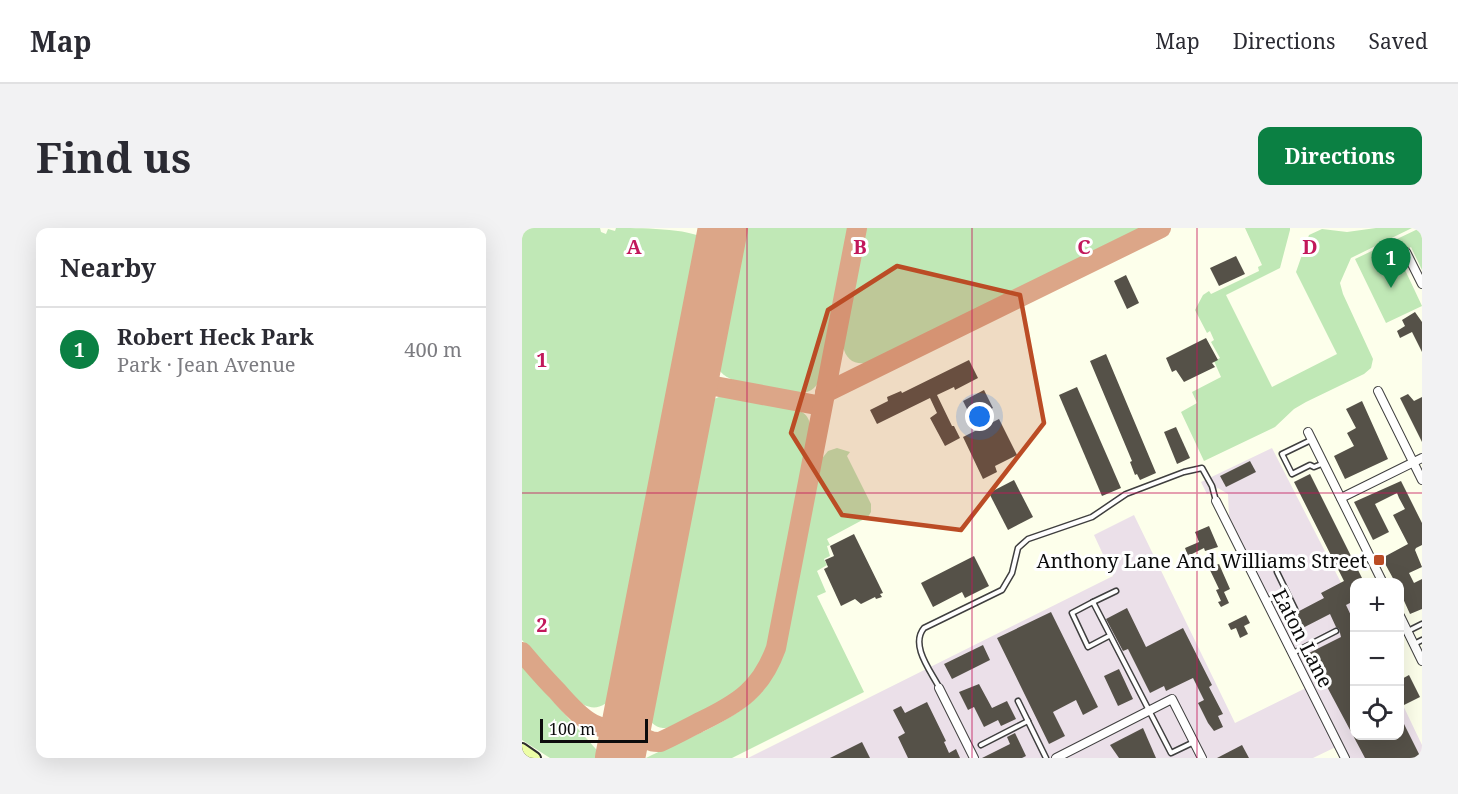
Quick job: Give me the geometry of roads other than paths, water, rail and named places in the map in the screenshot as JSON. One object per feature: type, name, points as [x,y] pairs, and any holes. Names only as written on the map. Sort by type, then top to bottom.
[{"type":"street","points":[[1406,252],[1422,284]]},
{"type":"street","points":[[1378,391],[1422,480]]},
{"type":"street","points":[[1310,436],[1381,578]]},
{"type":"street","points":[[1341,498],[1422,458]]},
{"type":"street","name":"Eaton Lane","points":[[1216,501],[1345,758]]},
{"type":"street","points":[[1404,624],[1422,660]]},
{"type":"street","points":[[939,688],[973,757]]},
{"type":"street","points":[[1056,758],[1172,699],[1202,758]]},
{"type":"street","points":[[522,749],[535,758]]},
{"type":"lane","points":[[1310,436],[1282,454],[1293,474],[1310,465],[1314,467],[1323,463]]},
{"type":"lane","points":[[939,688],[918,646],[919,634],[924,628],[1002,590],[1012,573],[1018,548],[1028,539],[1092,517],[1126,494],[1184,472],[1202,468],[1212,486],[1216,501]]},
{"type":"lane","points":[[1277,572],[1295,609]]},
{"type":"lane","points":[[1109,636],[1088,647],[1072,613],[1116,591]]},
{"type":"lane","points":[[1267,601],[1286,591]]},
{"type":"lane","points":[[1093,602],[1171,753],[1194,742]]},
{"type":"lane","points":[[1408,632],[1422,624]]},
{"type":"lane","points":[[1293,653],[1336,631]]},
{"type":"lane","points":[[1414,644],[1422,640]]},
{"type":"lane","points":[[1018,701],[1046,758]]},
{"type":"lane","points":[[981,745],[1028,721]]},
{"type":"place","name":"Robert Heck Park","points":[[1391,288]]},
{"type":"place","name":"Anthony Lane And Williams Street","points":[[1379,560]]}]
